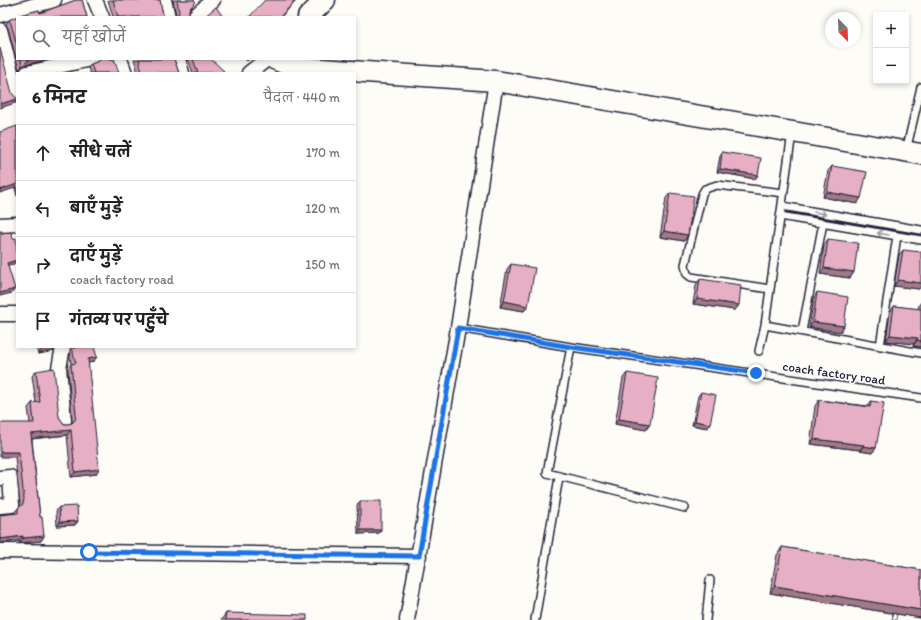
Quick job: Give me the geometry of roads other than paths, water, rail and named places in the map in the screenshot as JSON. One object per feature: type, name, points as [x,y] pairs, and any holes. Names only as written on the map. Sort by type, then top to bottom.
[{"type":"street","points":[[0,15],[54,0]]},
{"type":"street","points":[[95,0],[102,16]]},
{"type":"street","points":[[164,0],[168,16]]},
{"type":"street","points":[[195,16],[213,0]]},
{"type":"street","points":[[309,16],[325,0]]},
{"type":"street","points":[[0,30],[2,45],[15,76]]},
{"type":"street","points":[[37,72],[78,68],[90,60]]},
{"type":"street","points":[[120,60],[125,72]]},
{"type":"street","points":[[178,60],[182,72]]},
{"type":"street","points":[[250,72],[266,60]]},
{"type":"street","points":[[276,60],[293,67],[496,81],[914,153]]},
{"type":"street","points":[[407,620],[458,328],[496,81]]},
{"type":"street","points":[[0,225],[16,224]]},
{"type":"street","points":[[0,314],[16,314]]},
{"type":"street","points":[[63,348],[59,368],[64,421]]},
{"type":"street","points":[[0,478],[10,477],[12,505],[0,506]]},
{"type":"street","points":[[0,551],[419,556]]},
{"type":"lane","points":[[914,153],[921,87]]},
{"type":"lane","points":[[759,351],[765,325],[792,132]]},
{"type":"lane","points":[[770,289],[691,276],[687,274],[685,265],[702,194],[706,189],[717,185],[784,193]]},
{"type":"lane","points":[[782,206],[921,230]]},
{"type":"lane","points":[[780,216],[921,240]]},
{"type":"lane","points":[[802,332],[823,223]]},
{"type":"lane","points":[[880,346],[897,236]]},
{"type":"lane","points":[[765,325],[921,353]]},
{"type":"lane","name":"coach factory road","points":[[458,328],[571,347],[921,398]]},
{"type":"lane","points":[[571,347],[547,474],[685,508]]},
{"type":"lane","points":[[534,620],[560,477]]},
{"type":"lane","points":[[706,620],[710,580]]},
{"type":"railway","points":[[894,620],[896,604]]}]
